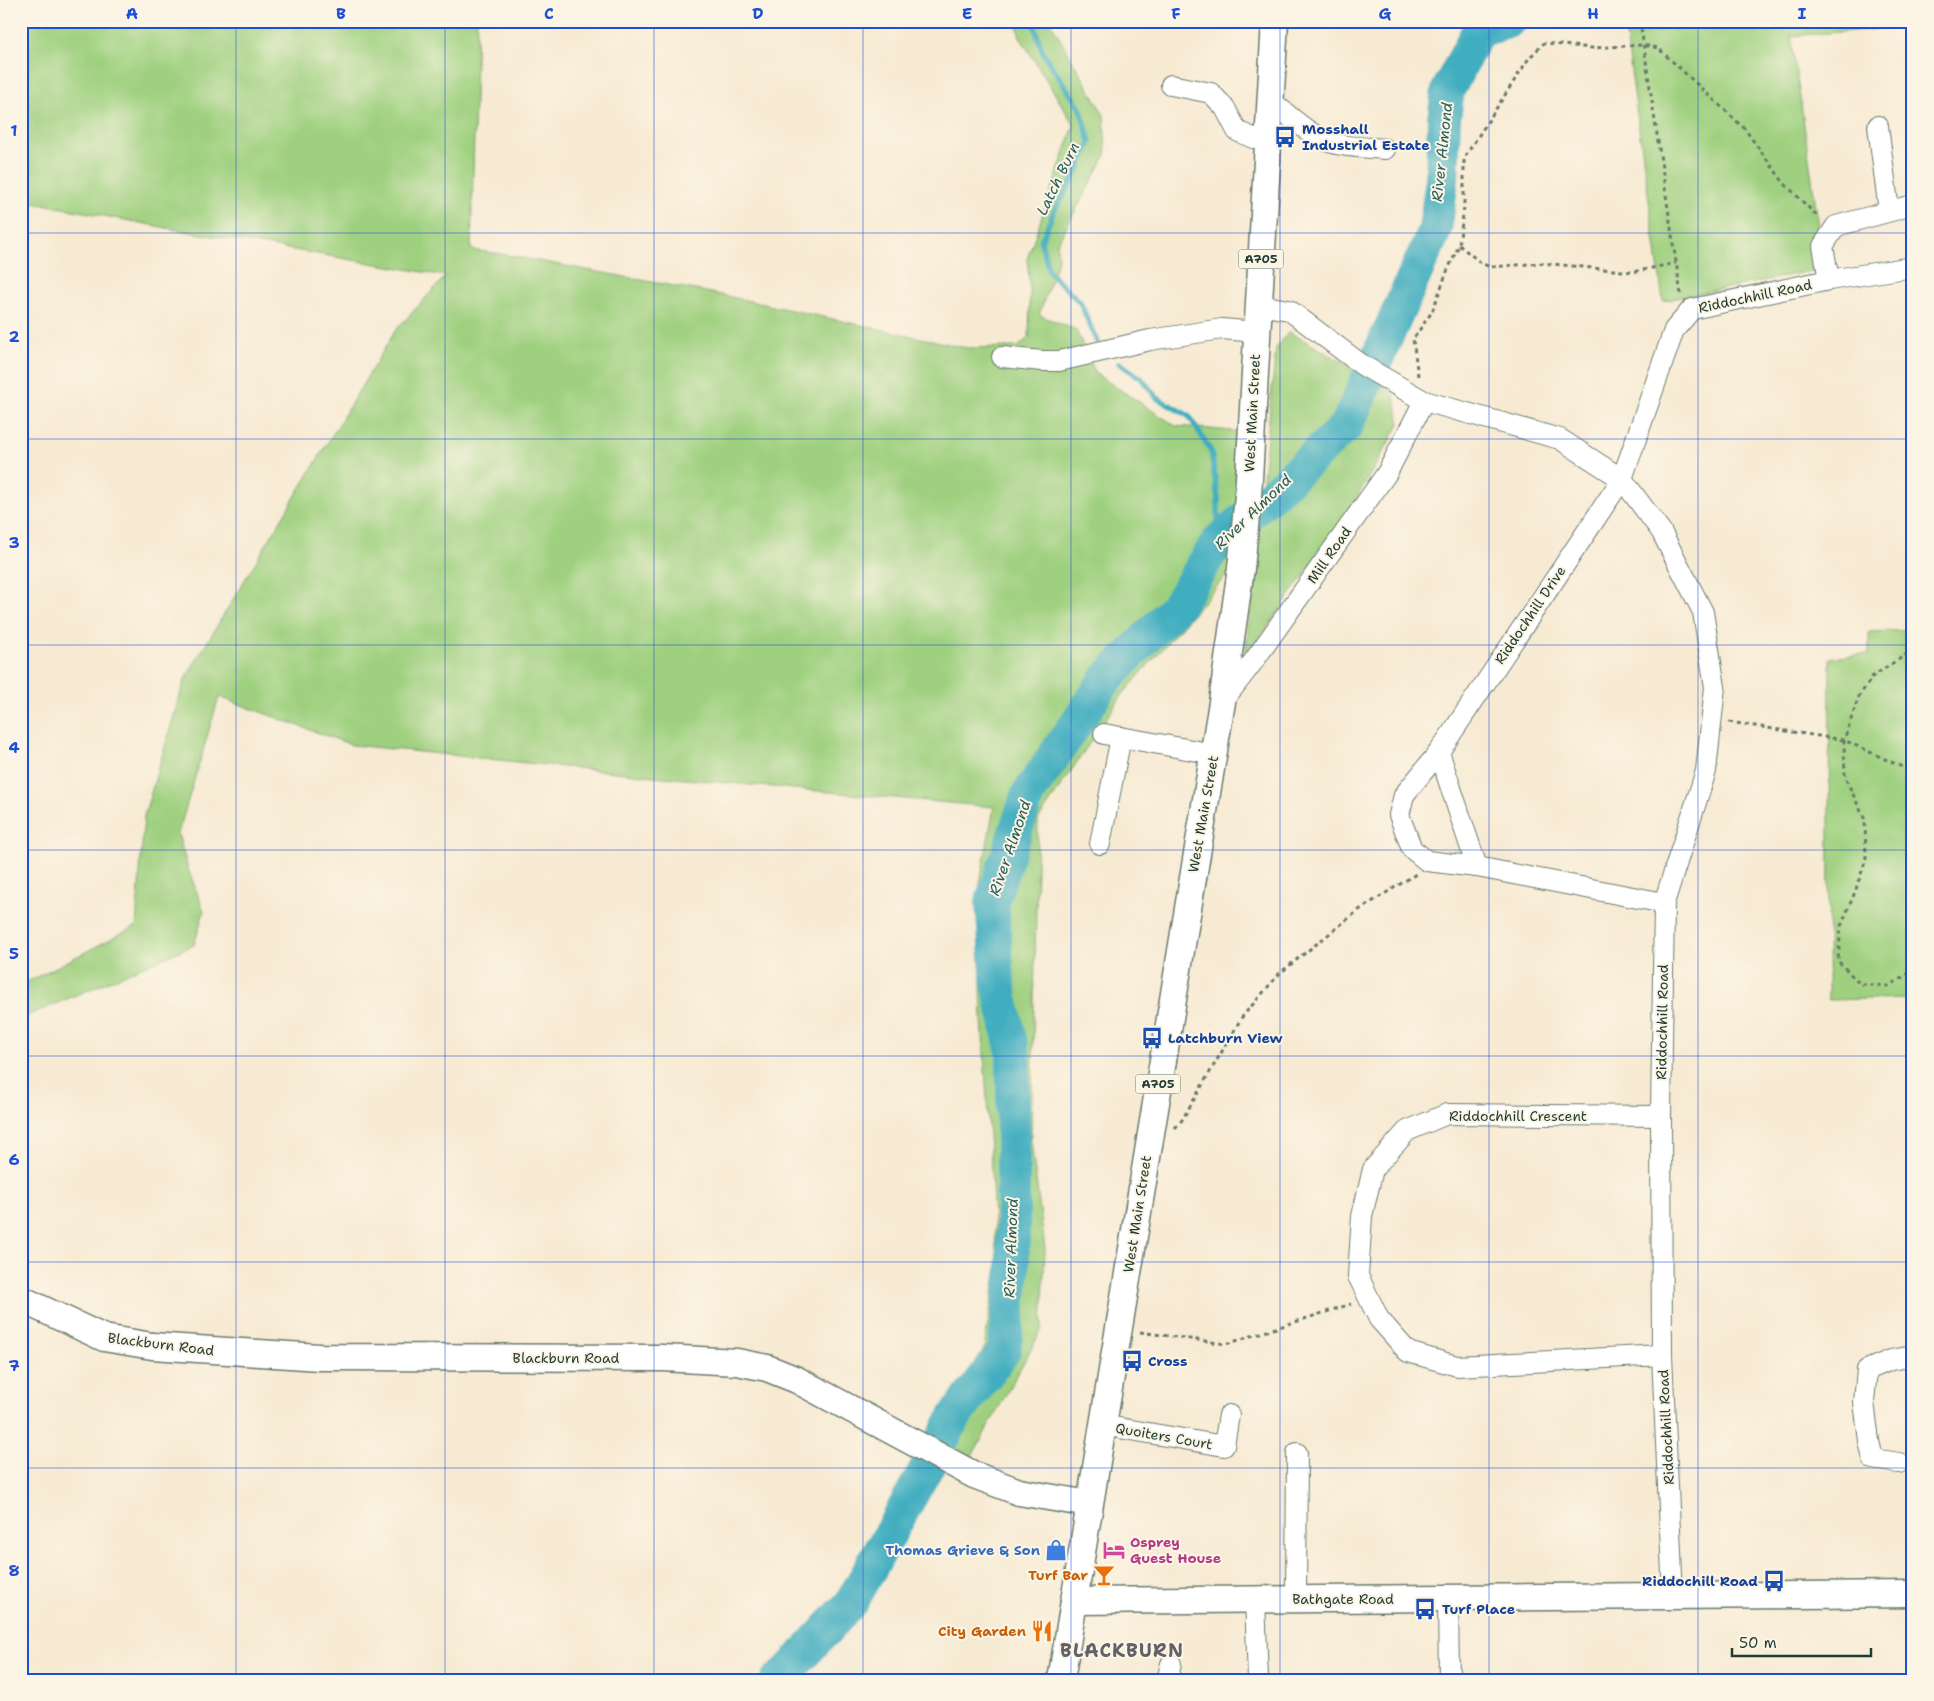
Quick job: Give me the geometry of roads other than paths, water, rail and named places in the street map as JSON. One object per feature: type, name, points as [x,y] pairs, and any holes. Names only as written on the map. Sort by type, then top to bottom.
[{"type":"main road","name":"West Main Street","points":[[1074,1601],[1214,754],[1242,568],[1248,496],[1275,21]]},
{"type":"main road","name":"Blackburn Road","points":[[21,1298],[104,1338],[152,1346],[319,1357],[663,1358],[737,1362],[767,1368],[797,1380],[905,1440],[974,1475],[1019,1492],[1089,1504]]},
{"type":"main road","name":"Bathgate Road","points":[[1074,1601],[1913,1594]]},
{"type":"main road","name":"A705","points":[[1061,1680],[1074,1601]]},
{"type":"street","points":[[1171,85],[1211,93],[1225,108],[1237,131],[1253,138],[1268,137]]},
{"type":"street","points":[[1270,100],[1304,128],[1321,139],[1346,145],[1385,149]]},
{"type":"street","points":[[1878,126],[1889,211]]},
{"type":"street","points":[[1829,280],[1823,246],[1836,226],[1913,205]]},
{"type":"street","name":"Riddochhill Road","points":[[1622,479],[1674,330],[1692,309],[1829,280],[1913,267]]},
{"type":"street","name":"Riddochhill Road","points":[[1258,305],[1289,310],[1362,365],[1391,380],[1424,401],[1560,439],[1622,479],[1661,531],[1703,612],[1716,687],[1706,771],[1664,903],[1661,1116],[1662,1355],[1673,1596]]},
{"type":"street","points":[[1002,357],[1059,361],[1150,340],[1222,329],[1257,332]]},
{"type":"street","name":"Mill Road","points":[[1222,702],[1253,662],[1387,473],[1424,401]]},
{"type":"street","name":"Riddochhill Drive","points":[[1477,867],[1427,861],[1412,850],[1399,815],[1404,795],[1439,752],[1622,479]]},
{"type":"street","points":[[1100,844],[1113,735],[1214,754]]},
{"type":"street","points":[[1439,752],[1477,867],[1664,903]]},
{"type":"street","name":"Riddochhill Crescent","points":[[1661,1116],[1447,1114],[1407,1131],[1373,1169],[1362,1216],[1358,1276],[1379,1319],[1408,1352],[1457,1366],[1662,1355]]},
{"type":"street","points":[[1898,1463],[1873,1459],[1864,1402],[1867,1370],[1891,1360],[1913,1356]]},
{"type":"street","name":"Quoiters Court","points":[[1102,1425],[1224,1446],[1229,1415]]},
{"type":"street","points":[[1296,1599],[1297,1453]]},
{"type":"street","points":[[1448,1598],[1449,1680]]},
{"type":"street","points":[[1255,1599],[1258,1680]]},
{"type":"waterway","name":"Latch Burn","points":[[1033,21],[1043,53],[1081,110],[1090,142],[1077,172],[1055,209],[1041,241],[1049,272],[1080,302],[1097,342]]},
{"type":"waterway","name":"River Almond","points":[[777,1680],[787,1672],[851,1603],[956,1415],[1004,1351],[1013,1269],[1013,1053],[998,983],[992,902],[1028,794],[1107,678],[1178,605],[1218,541],[1285,483],[1347,425],[1435,230],[1442,179],[1444,119],[1448,90],[1477,33],[1509,21]]},
{"type":"waterway","name":"Latch Burn","points":[[1119,363],[1141,378],[1157,398],[1189,416],[1211,451],[1218,499],[1218,541]]},
{"type":"place","name":"Mosshall Industrial Estate","points":[[1285,137]]},
{"type":"place","name":"Latchburn View","points":[[1152,1038]]},
{"type":"place","name":"Cross","points":[[1132,1361]]},
{"type":"place","name":"Thomas Grieve & Son","points":[[1056,1550]]},
{"type":"place","name":"Osprey Guest House","points":[[1114,1550]]},
{"type":"place","name":"Turf Bar","points":[[1104,1575]]},
{"type":"place","name":"Riddochill Road","points":[[1774,1581]]},
{"type":"place","name":"Turf Place","points":[[1425,1609]]},
{"type":"place","name":"City Garden","points":[[1042,1631]]},
{"type":"district","name":"BLACKBURN","points":[[1122,1650]]}]
